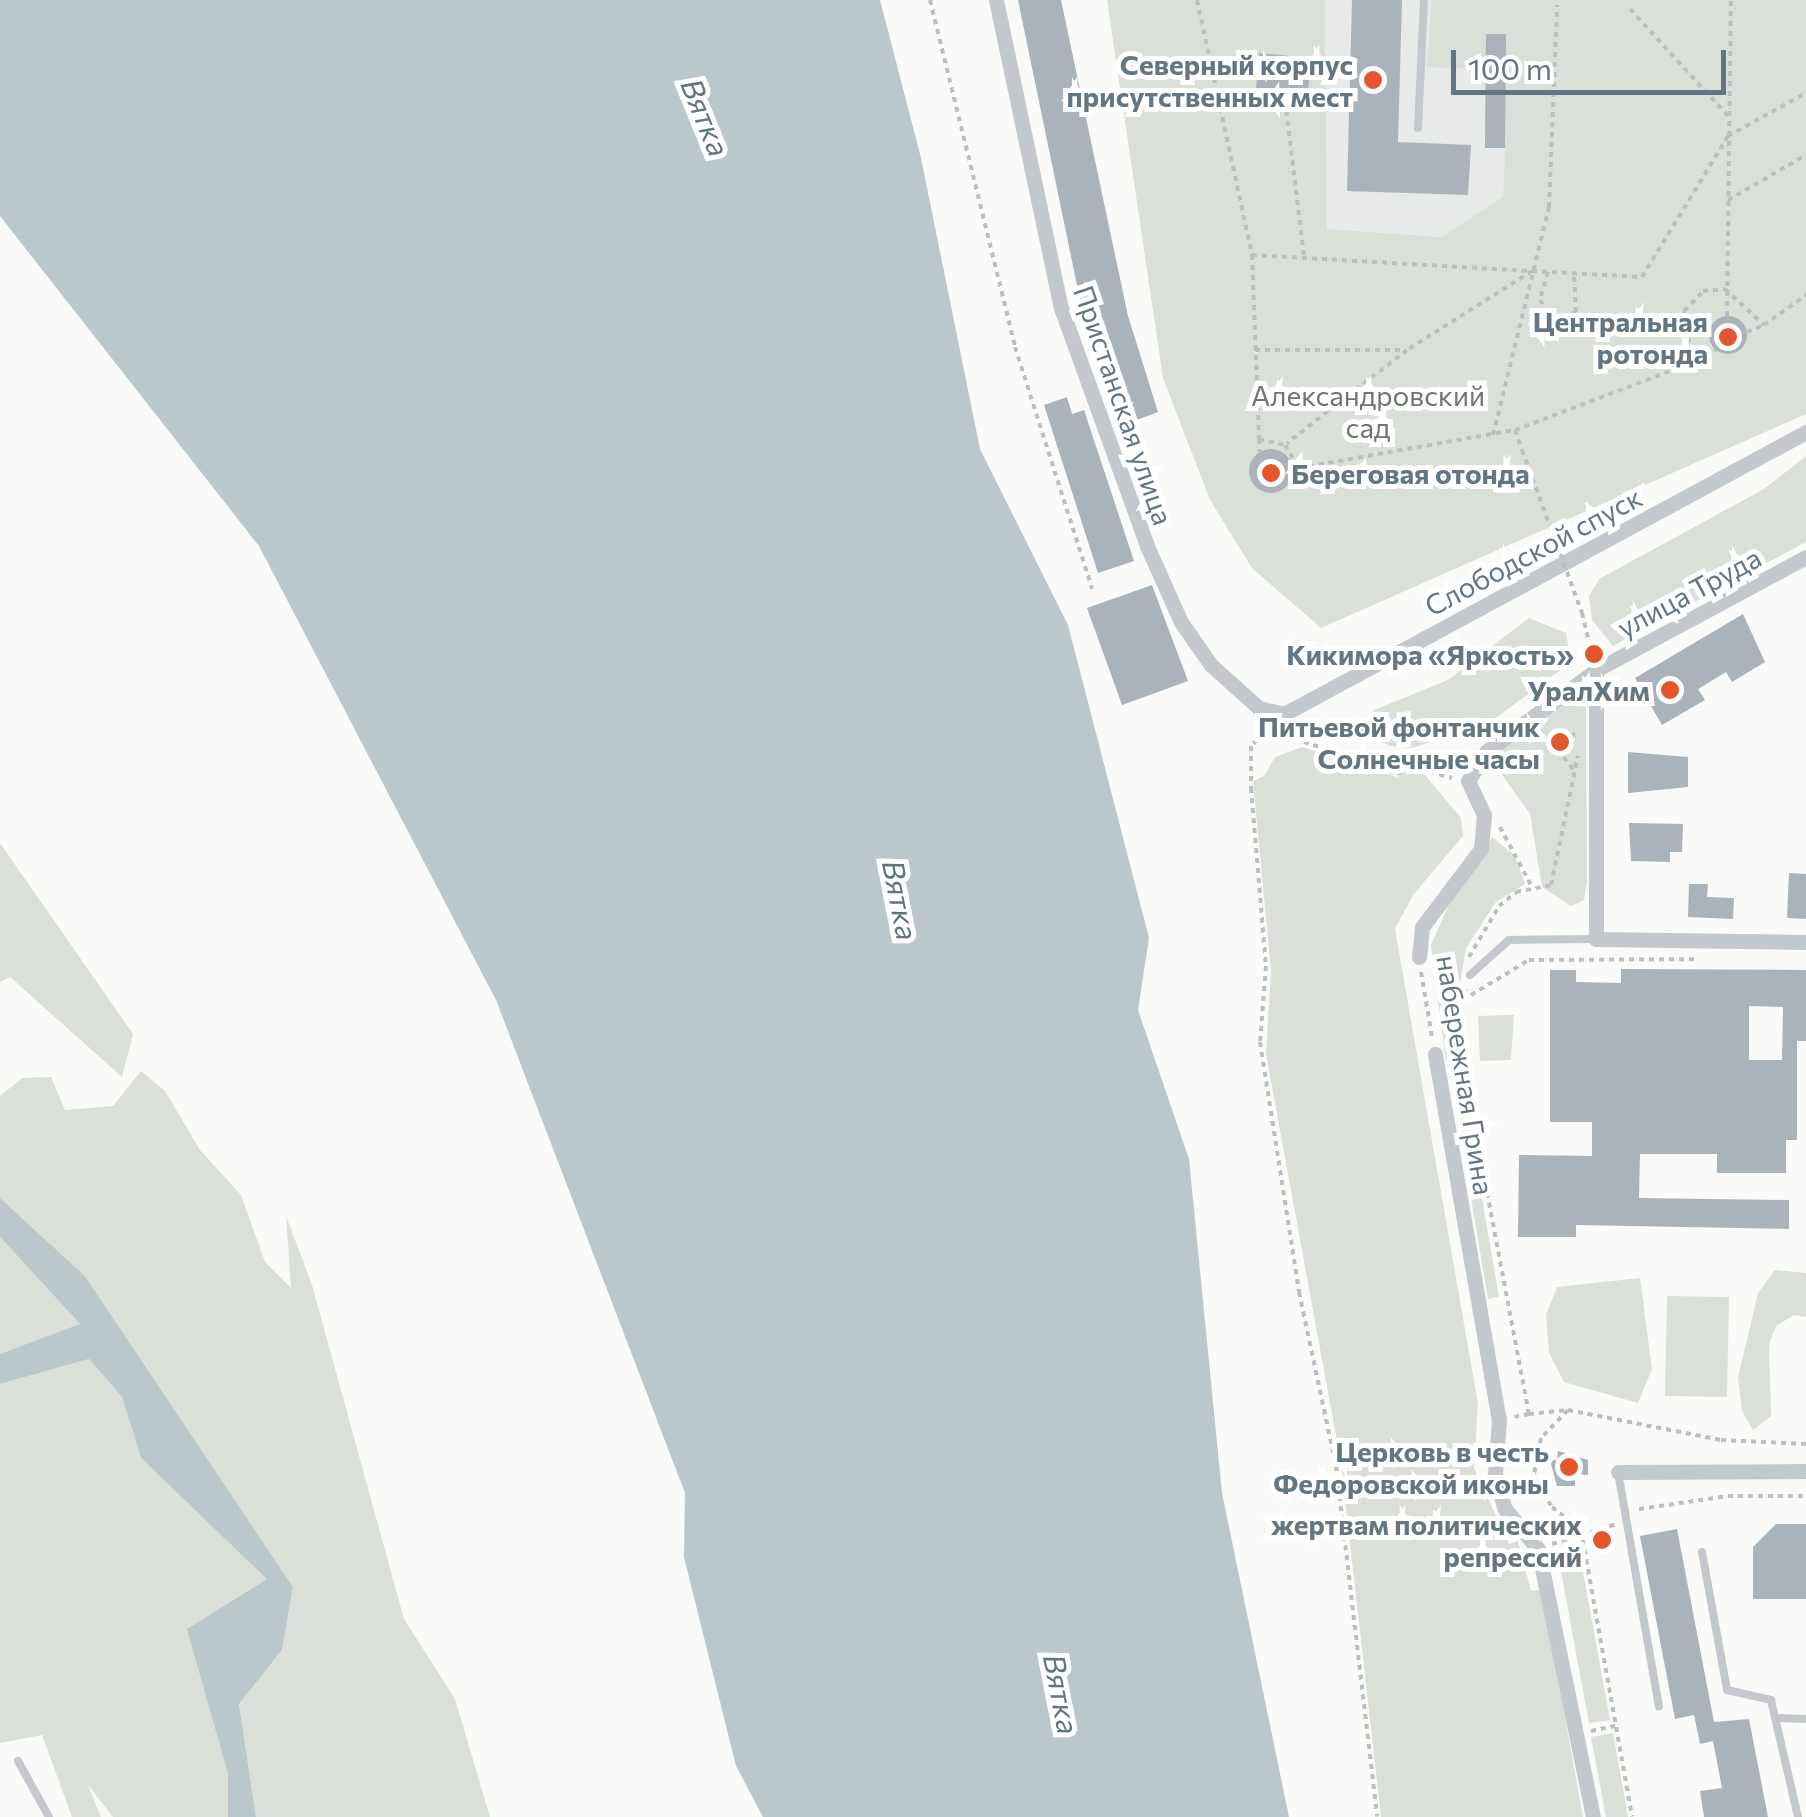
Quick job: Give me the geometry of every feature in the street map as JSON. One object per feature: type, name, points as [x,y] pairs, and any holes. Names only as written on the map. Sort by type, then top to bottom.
[{"type":"street","name":"Пристанская улица","points":[[996,0],[1060,308],[1146,546],[1181,622],[1211,665],[1258,708],[1284,714]]},
{"type":"street","name":"Слободской спуск","points":[[1269,728],[1284,714],[1806,432]]},
{"type":"street","name":"улица Труда","points":[[1596,670],[1806,557]]},
{"type":"street","name":"набережная Грина","points":[[1418,958],[1422,927],[1481,849],[1484,815],[1468,781],[1487,751],[1596,670]]},
{"type":"street","points":[[1596,670],[1596,939],[1806,942]]},
{"type":"street","name":"набережная Грина","points":[[1436,1054],[1499,1419],[1499,1492],[1538,1550],[1593,1817]]},
{"type":"street","points":[[1618,1472],[1806,1470]]},
{"type":"lane","points":[[1418,128],[1424,0]]},
{"type":"lane","points":[[1467,975],[1510,940],[1596,939]]},
{"type":"lane","points":[[1618,1472],[1659,1706]]},
{"type":"lane","points":[[1702,1552],[1728,1690],[1771,1700],[1798,1817]]},
{"type":"lane","points":[[1775,1718],[1806,1719]]},
{"type":"lane","points":[[18,1761],[49,1817]]},
{"type":"path","points":[[930,0],[1014,347],[1092,589]]},
{"type":"path","points":[[1197,0],[1208,67],[1252,254],[1260,452]]},
{"type":"path","points":[[1727,316],[1731,0]]},
{"type":"path","points":[[1493,435],[1548,207],[1557,5]]},
{"type":"path","points":[[1630,9],[1729,117]]},
{"type":"path","points":[[1208,67],[1258,72]]},
{"type":"path","points":[[1284,91],[1304,257]]},
{"type":"path","points":[[1252,254],[1642,276],[1728,136],[1806,93]]},
{"type":"path","points":[[1726,200],[1806,155]]},
{"type":"path","points":[[1285,445],[1407,350],[1532,271]]},
{"type":"path","points":[[1548,272],[1540,300],[1553,320],[1576,312],[1574,274]]},
{"type":"path","points":[[1725,288],[1764,325]]},
{"type":"path","points":[[1697,361],[1682,326],[1684,311],[1703,291],[1725,288]]},
{"type":"path","points":[[1747,332],[1764,325],[1806,295]]},
{"type":"path","points":[[1255,350],[1407,350]]},
{"type":"path","points":[[1285,445],[1296,468],[1493,435],[1697,361],[1716,350]]},
{"type":"path","points":[[1515,430],[1582,614]]},
{"type":"path","points":[[1259,439],[1285,445]]},
{"type":"path","points":[[1468,961],[1499,906],[1532,887],[1551,885],[1573,768],[1590,730],[1551,741],[1573,768]]},
{"type":"path","points":[[1251,746],[1266,966],[1260,1042],[1299,1292],[1336,1466],[1377,1817]]},
{"type":"path","points":[[1311,746],[1398,775],[1400,763],[1437,775]]},
{"type":"path","points":[[1484,815],[1514,844],[1532,887]]},
{"type":"path","name":"набережная Грина","points":[[1418,958],[1436,1054]]},
{"type":"path","points":[[1460,988],[1471,995],[1529,960],[1702,959]]},
{"type":"path","points":[[1467,975],[1460,988],[1463,1064],[1529,1414]]},
{"type":"path","points":[[1568,1410],[1541,1438],[1534,1475],[1552,1507],[1581,1530],[1632,1817]]},
{"type":"path","points":[[1499,1419],[1568,1410],[1721,1440],[1806,1444]]},
{"type":"path","points":[[1557,1542],[1581,1530],[1627,1522],[1632,1510],[1709,1498],[1806,1496]]},
{"type":"path","points":[[1591,1730],[1616,1726]]},
{"type":"shaded area","points":[[1325,0],[1431,0],[1427,66],[1486,34],[1505,148],[1503,197],[1443,237],[1327,229]]},
{"type":"green space","name":"Александровский сад","points":[[1107,0],[1325,0],[1327,229],[1442,237],[1503,197],[1505,148],[1485,148],[1485,69],[1427,67],[1431,0],[1806,0],[1806,414],[1321,628],[1252,568],[1210,500],[1163,378]]},
{"type":"green space","points":[[1806,456],[1806,542],[1613,646],[1592,620],[1589,596],[1599,579],[1764,489]]},
{"type":"green space","points":[[1529,618],[1566,633],[1571,662],[1493,720],[1413,748],[1390,746],[1360,731],[1374,710],[1448,680]]},
{"type":"green space","points":[[1570,695],[1582,697],[1586,709],[1587,881],[1584,900],[1571,906],[1542,887],[1530,814],[1493,762],[1500,747]]},
{"type":"green space","points":[[1302,747],[1399,778],[1404,767],[1425,775],[1461,818],[1463,836],[1413,895],[1395,929],[1478,1404],[1474,1468],[1509,1544],[1518,1541],[1531,1591],[1542,1590],[1583,1817],[1381,1817],[1341,1463],[1266,1054],[1271,971],[1253,781],[1264,776],[1275,757]]},
{"type":"green space","points":[[1492,837],[1515,856],[1525,884],[1496,902],[1466,948],[1454,1018],[1458,1060],[1446,1061],[1431,945],[1454,893],[1485,858]]},
{"type":"green space","points":[[0,843],[133,1034],[122,1077],[10,977],[0,982]]},
{"type":"green space","points":[[1514,1015],[1511,1060],[1480,1061],[1478,1016]]},
{"type":"green space","points":[[141,1071],[165,1091],[200,1150],[241,1195],[265,1262],[291,1288],[286,1216],[312,1285],[404,1619],[455,1699],[490,1817],[256,1817],[239,1704],[282,1650],[293,1587],[85,1276],[0,1198],[0,1096],[22,1078],[51,1077],[65,1110],[113,1106]]},
{"type":"green space","points":[[1460,1071],[1499,1297],[1488,1299],[1450,1073]]},
{"type":"green space","points":[[0,1237],[81,1325],[0,1354]]},
{"type":"green space","points":[[1775,1270],[1806,1273],[1806,1317],[1794,1315],[1776,1326],[1769,1344],[1771,1416],[1753,1430],[1742,1411],[1738,1377],[1758,1293]]},
{"type":"green space","points":[[1640,1278],[1652,1369],[1638,1403],[1564,1382],[1549,1353],[1546,1315],[1557,1287]]},
{"type":"green space","points":[[1667,1296],[1729,1297],[1727,1397],[1665,1396]]},
{"type":"green space","points":[[89,1359],[122,1397],[141,1458],[268,1579],[188,1630],[228,1774],[228,1817],[113,1817],[88,1785],[101,1817],[72,1817],[42,1735],[0,1743],[0,1384]]},
{"type":"green space","points":[[1579,1550],[1610,1720],[1589,1723],[1560,1566]]},
{"type":"green space","points":[[1613,1733],[1628,1817],[1606,1817],[1591,1737]]},
{"type":"water","name":"Вятка","points":[[0,0],[880,0],[921,158],[980,449],[1068,625],[1149,938],[1138,1010],[1189,1159],[1222,1493],[1289,1817],[763,1817],[736,1766],[684,1557],[685,1493],[496,1000],[259,546],[0,216]]},
{"type":"water","points":[[0,1198],[85,1276],[293,1587],[282,1650],[239,1704],[256,1817],[228,1817],[228,1774],[187,1629],[267,1579],[141,1458],[122,1397],[89,1359],[0,1384],[0,1354],[80,1324],[0,1237]]},
{"type":"building","points":[[1018,0],[1061,0],[1128,316],[1158,412],[1123,425],[1085,324]]},
{"type":"building","points":[[1352,0],[1402,0],[1398,142],[1471,145],[1468,195],[1347,191]]},
{"type":"building","points":[[1486,34],[1506,34],[1505,148],[1485,148]]},
{"type":"building","points":[[1259,53],[1311,58],[1308,93],[1256,89]]},
{"type":"building","name":"Центральная ротонда","points":[[1728,316],[1741,322],[1747,335],[1741,348],[1728,354],[1715,348],[1709,335],[1715,322]]},
{"type":"building","points":[[1067,397],[1072,414],[1084,410],[1134,561],[1098,573],[1044,405]]},
{"type":"building","name":"Береговая отонда","points":[[1271,449],[1286,456],[1293,471],[1286,486],[1271,493],[1256,486],[1249,471],[1256,456]]},
{"type":"building","points":[[1152,585],[1188,681],[1122,705],[1087,608]]},
{"type":"building","points":[[1743,614],[1765,662],[1732,682],[1726,672],[1698,689],[1705,700],[1662,725],[1635,678]]},
{"type":"building","points":[[1628,752],[1688,757],[1688,787],[1628,793]]},
{"type":"building","points":[[1629,823],[1683,824],[1682,852],[1670,852],[1670,862],[1631,861]]},
{"type":"building","points":[[1789,873],[1806,874],[1806,919],[1787,918]]},
{"type":"building","points":[[1689,884],[1708,884],[1707,897],[1734,898],[1733,919],[1688,917]]},
{"type":"building","points":[[1621,969],[1806,970],[1806,1041],[1797,1041],[1797,1140],[1786,1140],[1786,1173],[1717,1173],[1717,1154],[1640,1154],[1639,1198],[1789,1200],[1789,1229],[1576,1225],[1576,1237],[1518,1237],[1519,1155],[1592,1156],[1592,1122],[1550,1122],[1550,970],[1576,970],[1576,982],[1621,983]],"holes":[[[1749,1006],[1783,1007],[1782,1060],[1749,1060]]]},
{"type":"building","name":"Церковь в честь Федоровской иконы","points":[[1558,1451],[1588,1460],[1588,1475],[1575,1474],[1575,1486],[1557,1486],[1550,1460],[1557,1460]]},
{"type":"building","points":[[1776,1524],[1806,1524],[1806,1599],[1753,1599],[1753,1547]]},
{"type":"building","points":[[1677,1529],[1714,1722],[1749,1719],[1768,1817],[1704,1817],[1700,1791],[1722,1788],[1713,1741],[1700,1744],[1694,1715],[1675,1719],[1640,1536]]},
{"type":"place","name":"Северный корпус присутственных мест","points":[[1373,80]]},
{"type":"place","name":"Центральная ротонда","points":[[1728,337]]},
{"type":"place","name":"Береговая отонда","points":[[1271,473]]},
{"type":"place","name":"Кикимора «Яркость»","points":[[1594,654]]},
{"type":"place","name":"УралХим","points":[[1670,690]]},
{"type":"place","name":"Питьевой фонтанчик Солнечные часы","points":[[1560,742]]},
{"type":"place","name":"Церковь в честь Федоровской иконы","points":[[1569,1467]]},
{"type":"place","name":"жертвам политических репрессий","points":[[1602,1540]]}]
